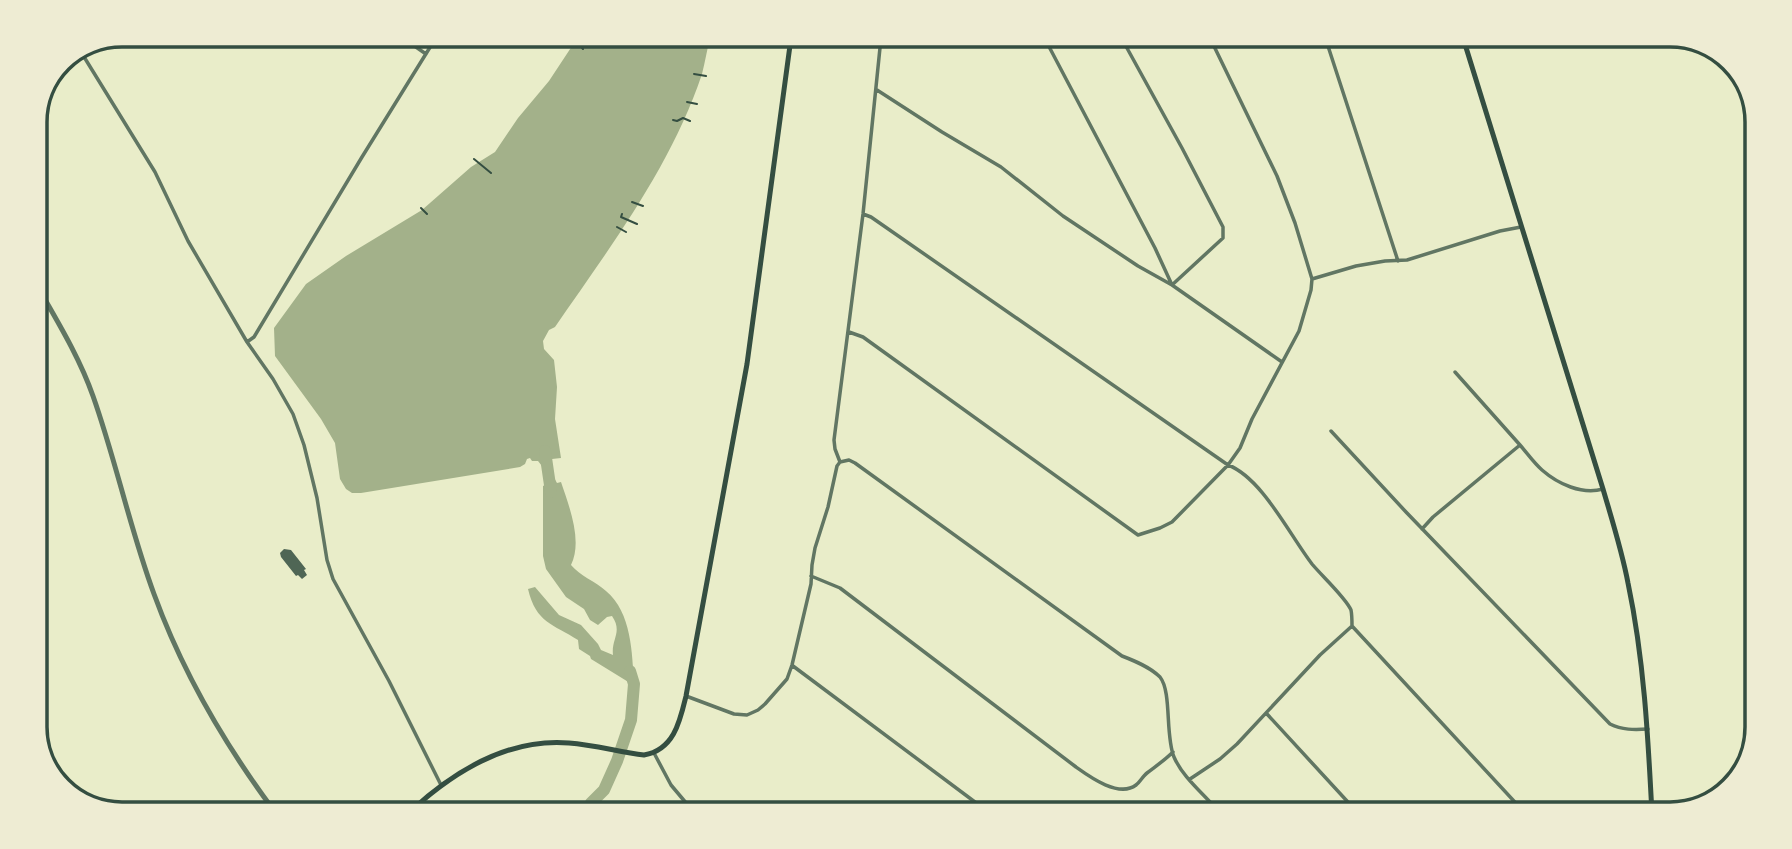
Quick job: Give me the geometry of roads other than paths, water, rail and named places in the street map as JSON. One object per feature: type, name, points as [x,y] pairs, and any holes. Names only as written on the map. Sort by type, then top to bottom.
[{"type":"main road","points":[[420,802],[441,785],[480,761],[513,748],[555,742],[641,755],[654,753],[667,744],[674,733],[686,696],[747,364],[791,47]]},
{"type":"main road","points":[[1466,47],[1603,489],[1628,582],[1643,680],[1651,802]]},
{"type":"street","points":[[416,47],[426,54]]},
{"type":"street","points":[[247,342],[254,337],[431,47]]},
{"type":"street","points":[[840,462],[834,440],[863,214],[880,47]]},
{"type":"street","points":[[1049,47],[1172,285]]},
{"type":"street","points":[[1126,47],[1223,227],[1223,238],[1172,285]]},
{"type":"street","points":[[849,332],[863,337],[1138,535],[1172,522],[1240,448],[1252,419],[1299,331],[1312,279],[1277,176],[1214,47]]},
{"type":"street","points":[[1328,47],[1398,261]]},
{"type":"street","points":[[84,58],[155,172],[188,241],[247,342],[278,387],[301,433],[333,579],[389,681],[441,785]]},
{"type":"street","points":[[877,90],[1001,167],[1063,216],[1222,318],[1282,362]]},
{"type":"street","points":[[863,214],[872,217],[1227,465],[1237,468],[1261,491],[1310,561],[1346,603],[1351,611],[1352,626],[1515,802]]},
{"type":"street","points":[[1312,279],[1356,266],[1407,260],[1521,227]]},
{"type":"street","points":[[47,303],[72,348],[93,394],[139,552],[168,631],[199,695],[238,760],[268,802]]},
{"type":"street","points":[[1455,372],[1542,470],[1581,491],[1603,489]]},
{"type":"street","points":[[1331,431],[1610,724],[1618,728],[1648,729]]},
{"type":"street","points":[[1422,529],[1520,445]]},
{"type":"street","points":[[686,696],[734,714],[747,715],[758,710],[782,686],[790,673],[811,584],[815,548],[837,466],[840,462],[849,460],[1122,656],[1138,662],[1161,679],[1166,691],[1173,752],[1182,771],[1210,802]]},
{"type":"street","points":[[811,576],[840,588],[1103,785],[1127,789],[1173,752]]},
{"type":"street","points":[[1190,779],[1237,744],[1320,655],[1352,626]]},
{"type":"street","points":[[792,665],[975,802]]},
{"type":"street","points":[[1266,713],[1348,802]]},
{"type":"street","points":[[654,753],[671,785],[685,802]]},
{"type":"waterway","points":[[545,451],[551,492]]},
{"type":"waterway","points":[[592,802],[604,790],[631,720],[634,684],[630,671]]}]
